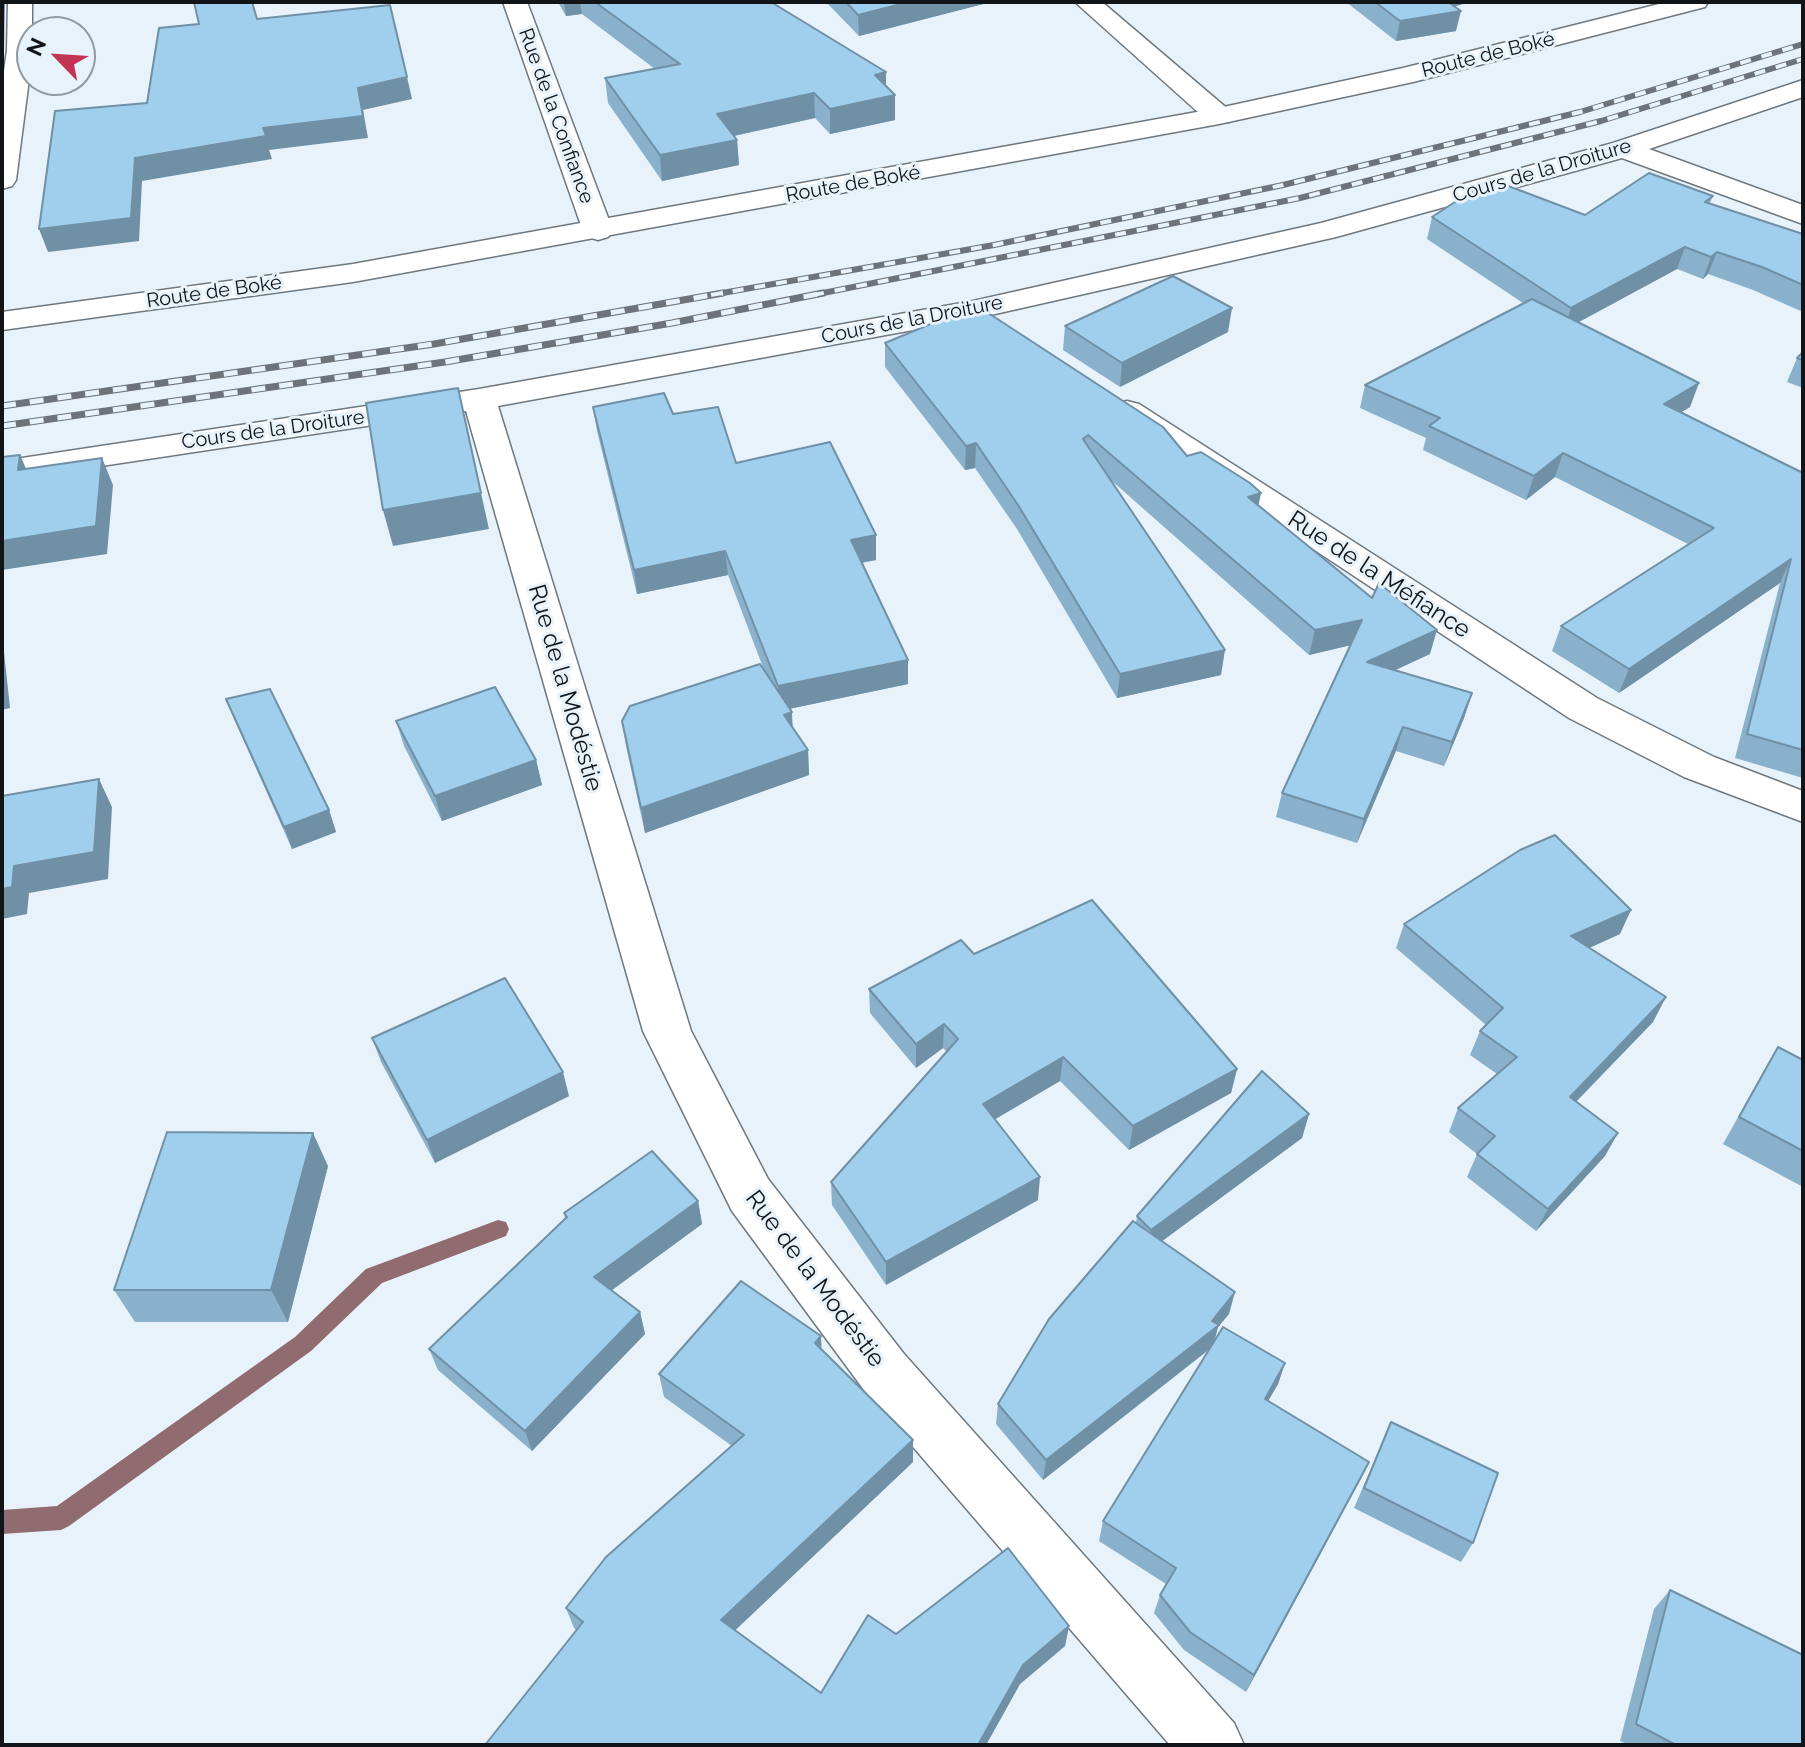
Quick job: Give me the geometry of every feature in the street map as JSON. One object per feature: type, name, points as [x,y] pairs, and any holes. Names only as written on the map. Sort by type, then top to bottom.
[{"type":"street","points":[[2,180],[11,51],[20,2]]},
{"type":"street","name":"Rue de la Confiance","points":[[515,2],[598,231]]},
{"type":"street","points":[[1087,2],[1219,116]]},
{"type":"street","name":"Route de Boké","points":[[2,321],[353,273],[1219,116],[1404,76],[1696,2]]},
{"type":"street","name":"Cours de la Droiture","points":[[2,471],[479,399],[973,310],[1326,231],[1623,149],[1803,88]]},
{"type":"street","points":[[1623,149],[1803,215]]},
{"type":"street","points":[[973,310],[1013,336]]},
{"type":"street","name":"Rue de la Méfiance","points":[[1092,388],[1583,708],[1699,767],[1803,807]]},
{"type":"street","name":"Rue de la Modéstie","points":[[479,399],[667,1031],[750,1195],[884,1372],[1212,1745]]},
{"type":"building","points":[[194,2],[252,2],[257,19],[390,5],[407,77],[358,88],[363,116],[263,128],[266,136],[135,158],[131,218],[39,229],[55,111],[147,103],[159,28],[199,24]]},
{"type":"building","points":[[595,2],[771,2],[886,72],[875,75],[895,95],[830,109],[814,93],[717,114],[737,140],[660,155],[605,78],[680,64]]},
{"type":"building","points":[[846,2],[909,2],[858,15]]},
{"type":"building","points":[[1375,2],[1448,2],[1461,11],[1400,21]]},
{"type":"building","points":[[1649,173],[1713,196],[1705,202],[1803,234],[1803,285],[1717,252],[1711,257],[1685,247],[1571,308],[1432,217],[1490,179],[1585,215]]},
{"type":"building","points":[[1173,276],[1232,308],[1122,363],[1065,326]]},
{"type":"building","points":[[1532,299],[1699,383],[1664,404],[1803,473],[1803,750],[1747,734],[1791,559],[1629,669],[1561,626],[1714,528],[1563,453],[1534,476],[1429,426],[1440,418],[1365,385]]},
{"type":"building","points":[[976,305],[1163,427],[1187,456],[1201,452],[1250,483],[1261,493],[1248,497],[1372,598],[1379,583],[1437,630],[1367,662],[1472,693],[1452,742],[1403,727],[1364,819],[1282,793],[1362,620],[1315,630],[1088,435],[1083,439],[1225,650],[1120,674],[1018,505],[976,443],[966,446],[885,343]]},
{"type":"building","points":[[458,388],[481,493],[383,510],[366,403]]},
{"type":"building","points":[[664,393],[673,414],[718,407],[736,463],[830,442],[876,535],[851,540],[908,660],[778,686],[725,551],[634,570],[593,407]]},
{"type":"building","points":[[20,455],[18,470],[102,458],[96,526],[2,541],[2,457]]},
{"type":"building","points":[[760,664],[792,712],[784,715],[808,750],[641,808],[622,721],[630,706]]},
{"type":"building","points":[[495,687],[536,760],[435,796],[396,721]]},
{"type":"building","points":[[270,689],[329,810],[284,827],[226,699]]},
{"type":"building","points":[[99,779],[94,852],[14,866],[12,887],[2,889],[2,796]]},
{"type":"building","points":[[1555,835],[1631,910],[1571,936],[1666,997],[1570,1097],[1618,1133],[1548,1209],[1477,1154],[1495,1136],[1458,1108],[1517,1057],[1480,1031],[1503,1008],[1404,924],[1520,850]]},
{"type":"building","points":[[1092,900],[1237,1069],[1133,1126],[1063,1057],[983,1104],[1040,1177],[886,1262],[831,1182],[958,1039],[944,1024],[916,1044],[869,989],[961,940],[974,954]]},
{"type":"building","points":[[505,978],[563,1072],[427,1140],[372,1038]]},
{"type":"building","points":[[1778,1047],[1803,1060],[1803,1151],[1739,1117]]},
{"type":"building","points":[[1262,1071],[1309,1114],[1151,1230],[1137,1216]]},
{"type":"building","points":[[167,1132],[313,1133],[271,1290],[114,1290]]},
{"type":"building","points":[[652,1151],[698,1201],[594,1277],[640,1312],[525,1431],[429,1349],[567,1217],[564,1213]]},
{"type":"building","points":[[1133,1221],[1235,1292],[1212,1321],[1219,1325],[1046,1460],[998,1404],[1049,1319]]},
{"type":"building","points":[[741,1281],[821,1336],[815,1343],[913,1440],[721,1620],[821,1693],[868,1615],[896,1634],[1008,1548],[1069,1626],[1023,1665],[978,1745],[485,1745],[583,1622],[566,1608],[606,1557],[744,1435],[659,1374]]},
{"type":"building","points":[[1223,1327],[1285,1363],[1265,1399],[1369,1462],[1254,1675],[1190,1632],[1160,1595],[1176,1568],[1103,1521]]},
{"type":"building","points":[[1391,1422],[1498,1473],[1473,1543],[1364,1488]]},
{"type":"building","points":[[1670,1590],[1803,1655],[1803,1745],[1676,1745],[1636,1724]]},
{"type":"waterway","points":[[2,1522],[61,1518],[303,1344],[374,1276],[498,1229]]},
{"type":"railway","points":[[711,295],[994,245],[1283,185],[1580,112],[1803,44]]},
{"type":"railway","points":[[813,295],[1300,198],[1601,121],[1803,59]]},
{"type":"railway","points":[[2,406],[434,344],[723,293]]},
{"type":"railway","points":[[2,426],[445,362],[823,293]]}]
